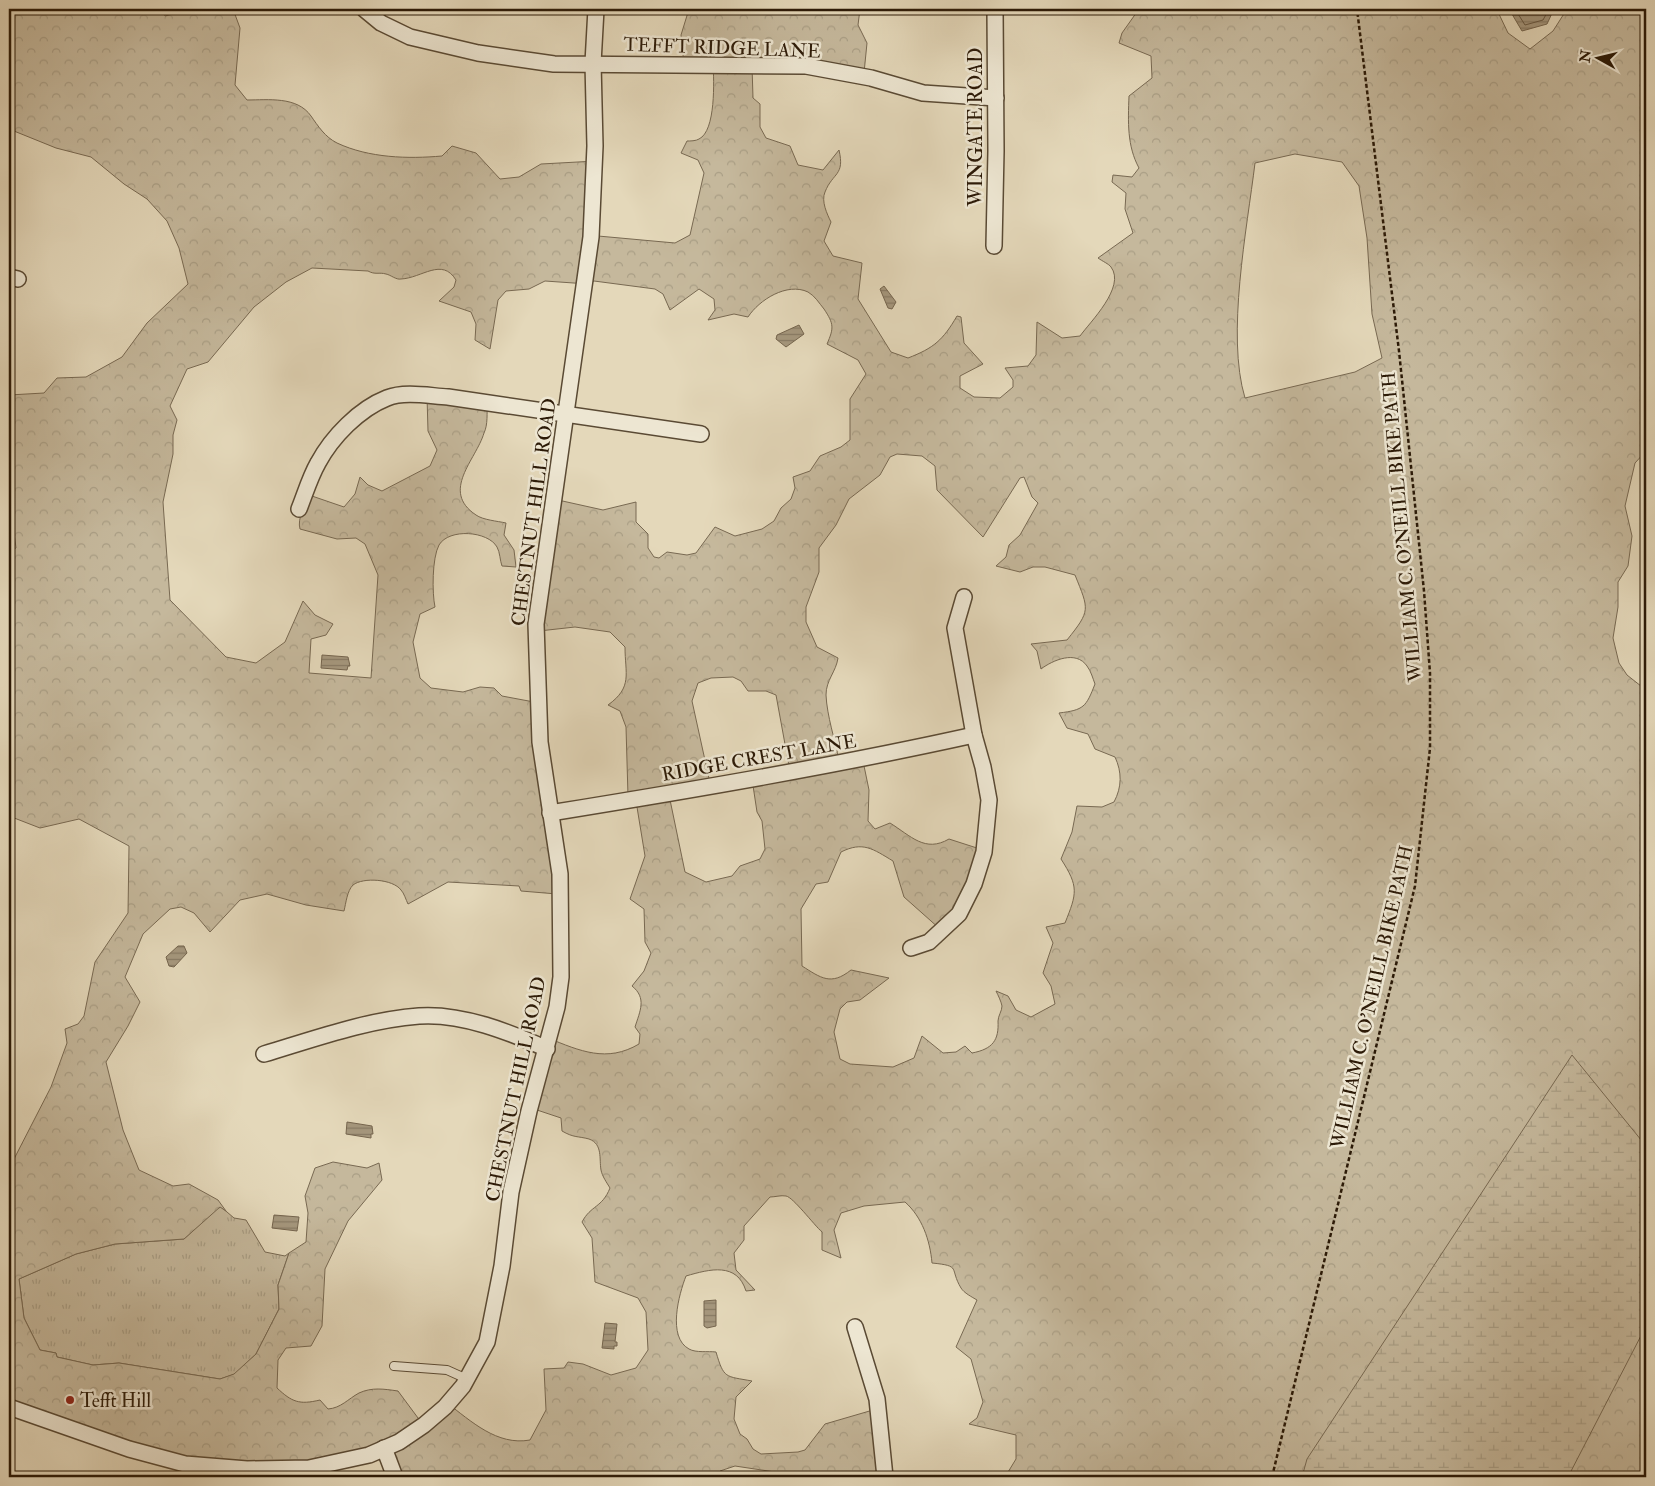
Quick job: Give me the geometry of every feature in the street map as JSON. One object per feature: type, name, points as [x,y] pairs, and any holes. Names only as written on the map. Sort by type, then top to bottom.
[{"type":"street","name":"TEFFT RIDGE LANE","points":[[364,9],[381,23],[410,38],[518,60],[554,64],[806,66],[871,78],[923,93],[996,98]]},
{"type":"street","name":"CHESTNUT HILL ROAD","points":[[9,1407],[166,1460],[205,1467],[309,1468],[370,1456],[424,1425],[445,1407],[467,1380],[487,1342],[511,1192],[529,1111],[557,1007],[562,964],[560,874],[540,742],[536,624],[592,237],[595,146],[593,63],[596,9]]},
{"type":"street","name":"WINGATE ROAD","points":[[994,246],[995,9]]},
{"type":"street","points":[[299,509],[317,463],[332,441],[361,414],[388,398],[411,395],[448,397],[701,434]]},
{"type":"street","points":[[911,948],[929,942],[950,924],[967,900],[984,852],[989,800],[984,767],[974,735],[954,628],[964,597]]},
{"type":"street","name":"RIDGE CREST LANE","points":[[550,813],[890,754],[974,735]]},
{"type":"street","points":[[264,1054],[375,1022],[419,1016],[471,1022],[547,1049]]},
{"type":"street","points":[[855,1327],[877,1399],[885,1477]]},
{"type":"street","points":[[384,1448],[395,1477]]},
{"type":"lane","points":[[394,1366],[447,1370],[467,1380]]},
{"type":"path","name":"WILLIAM C. O'NEILL BIKE PATH","points":[[1272,1477],[1415,886],[1430,748],[1430,673],[1424,591],[1399,351],[1357,9]]},
{"type":"green space","points":[[9,9],[163,9],[165,16],[188,10],[233,9],[240,28],[235,85],[247,100],[282,100],[298,105],[311,116],[322,131],[333,141],[362,152],[402,157],[429,157],[442,156],[452,146],[476,153],[500,179],[519,177],[541,164],[596,161],[598,236],[675,243],[690,235],[704,173],[698,160],[681,153],[687,141],[698,140],[705,134],[709,126],[713,104],[713,64],[684,64],[681,35],[689,9],[860,9],[858,25],[867,43],[864,73],[752,66],[753,98],[760,104],[760,127],[766,138],[790,146],[798,165],[823,170],[839,150],[839,169],[824,196],[825,207],[831,222],[824,241],[833,256],[862,263],[858,299],[891,352],[908,358],[925,351],[942,337],[957,316],[961,317],[964,343],[983,364],[960,376],[960,388],[974,397],[1000,398],[1013,387],[1013,380],[1005,368],[1028,366],[1036,355],[1037,322],[1062,338],[1080,336],[1105,304],[1114,284],[1114,275],[1111,267],[1098,258],[1133,233],[1125,209],[1126,193],[1112,182],[1113,175],[1132,177],[1139,168],[1130,142],[1129,96],[1152,78],[1151,56],[1119,43],[1122,33],[1139,9],[1500,9],[1498,12],[1508,33],[1530,49],[1553,31],[1567,9],[1646,9],[1646,451],[1635,463],[1625,506],[1632,536],[1628,566],[1618,582],[1618,607],[1613,638],[1619,663],[1627,675],[1646,690],[1646,1477],[1005,1477],[1016,1459],[1016,1435],[969,1424],[977,1418],[983,1402],[971,1359],[956,1347],[977,1300],[962,1290],[951,1267],[932,1263],[924,1230],[911,1208],[905,1202],[864,1206],[841,1213],[834,1230],[841,1258],[822,1250],[822,1232],[786,1196],[770,1197],[744,1226],[744,1240],[734,1253],[736,1270],[755,1290],[746,1291],[736,1275],[722,1270],[704,1271],[686,1276],[678,1304],[678,1335],[682,1343],[689,1349],[716,1352],[721,1367],[727,1375],[752,1381],[736,1397],[734,1419],[740,1434],[747,1439],[753,1449],[761,1454],[805,1450],[825,1424],[873,1410],[881,1475],[808,1477],[735,1466],[720,1471],[717,1477],[392,1477],[382,1450],[286,1470],[286,1477],[275,1477],[275,1470],[204,1467],[9,1407],[9,1161],[14,1159],[51,1087],[67,1043],[65,1029],[78,1024],[84,1016],[95,962],[128,913],[129,846],[79,819],[40,828],[9,816],[9,551],[16,548],[9,493],[9,395],[44,393],[57,378],[86,377],[122,357],[147,323],[188,284],[179,248],[167,221],[147,199],[124,184],[91,157],[56,148],[9,129]],"holes":[[[1295,154],[1342,162],[1359,186],[1367,238],[1372,314],[1382,358],[1355,372],[1245,398],[1237,344],[1238,313],[1243,250],[1255,163]],[[312,268],[368,271],[386,274],[399,279],[409,278],[431,270],[444,270],[450,273],[456,280],[454,287],[439,301],[471,312],[476,324],[475,340],[490,349],[498,300],[506,291],[529,289],[545,281],[588,284],[594,281],[655,289],[663,294],[670,310],[699,289],[714,299],[715,310],[708,320],[734,314],[748,317],[759,305],[774,294],[791,289],[800,290],[808,292],[813,296],[830,319],[832,330],[827,344],[858,360],[866,374],[850,399],[850,440],[841,447],[820,456],[810,471],[793,477],[795,488],[791,499],[781,508],[774,521],[762,529],[735,536],[715,527],[696,553],[687,555],[667,552],[659,558],[654,557],[648,548],[648,534],[636,522],[636,502],[603,510],[558,500],[539,631],[575,627],[610,632],[625,647],[626,679],[624,686],[616,698],[608,705],[620,711],[626,727],[628,796],[636,801],[645,856],[630,899],[644,909],[645,942],[651,953],[644,971],[632,986],[640,995],[641,1000],[635,1027],[640,1034],[639,1044],[627,1050],[605,1054],[582,1051],[548,1038],[531,1108],[561,1118],[562,1131],[593,1141],[600,1152],[600,1166],[610,1188],[604,1199],[585,1216],[582,1222],[592,1238],[595,1282],[638,1298],[646,1312],[648,1350],[636,1368],[611,1375],[583,1364],[568,1362],[564,1368],[544,1369],[546,1410],[530,1440],[518,1441],[496,1436],[475,1424],[447,1403],[421,1422],[398,1391],[369,1390],[359,1393],[337,1407],[328,1409],[320,1400],[296,1401],[277,1388],[278,1360],[286,1348],[311,1346],[322,1326],[325,1269],[348,1221],[382,1180],[379,1163],[367,1168],[333,1162],[315,1168],[305,1196],[308,1213],[306,1242],[289,1253],[278,1285],[279,1309],[256,1354],[234,1374],[220,1379],[119,1363],[93,1365],[57,1357],[56,1353],[40,1350],[24,1318],[19,1279],[76,1254],[115,1244],[184,1239],[220,1207],[226,1211],[218,1200],[189,1184],[173,1186],[139,1170],[123,1130],[106,1062],[140,1002],[125,977],[143,934],[170,909],[181,907],[194,913],[210,932],[240,900],[267,894],[306,905],[344,911],[349,890],[353,885],[370,880],[385,881],[397,886],[408,904],[448,882],[519,886],[521,891],[557,894],[534,702],[502,696],[494,688],[480,687],[463,692],[431,688],[420,678],[413,642],[420,614],[435,607],[433,593],[434,567],[439,545],[444,540],[459,534],[477,535],[486,538],[497,547],[502,566],[516,567],[514,550],[504,535],[506,523],[479,517],[466,506],[461,496],[463,475],[485,430],[487,403],[427,396],[428,431],[437,450],[430,466],[382,491],[368,485],[360,477],[355,494],[344,507],[309,495],[300,516],[300,529],[337,539],[356,538],[365,544],[378,575],[371,678],[309,673],[311,639],[326,635],[333,624],[315,615],[303,601],[285,642],[256,663],[226,657],[170,600],[163,502],[173,454],[173,435],[177,420],[170,406],[187,369],[208,362],[254,307],[286,282]],[[897,454],[922,456],[935,466],[937,490],[983,537],[1020,478],[1024,477],[1032,497],[1038,503],[1020,535],[1009,545],[1006,557],[996,566],[1020,572],[1033,567],[1045,567],[1075,575],[1085,603],[1084,615],[1080,622],[1067,640],[1031,644],[1037,651],[1041,669],[1052,662],[1064,658],[1077,658],[1088,668],[1095,684],[1089,698],[1079,709],[1059,713],[1067,728],[1088,734],[1095,749],[1115,757],[1119,768],[1120,780],[1119,791],[1114,802],[1102,807],[1077,806],[1072,832],[1061,859],[1071,877],[1074,897],[1065,923],[1046,927],[1053,943],[1043,973],[1051,986],[1055,1004],[1031,1017],[1016,1010],[1008,996],[996,991],[1002,1008],[998,1019],[996,1038],[990,1046],[972,1053],[965,1046],[956,1052],[943,1053],[922,1036],[914,1058],[893,1067],[850,1064],[840,1059],[834,1032],[840,1009],[847,1002],[860,1000],[889,978],[851,970],[838,978],[832,979],[821,977],[802,966],[801,909],[816,884],[828,882],[841,852],[862,847],[874,850],[893,861],[904,897],[940,929],[966,898],[980,849],[949,839],[940,843],[925,844],[890,823],[875,829],[868,821],[869,790],[863,761],[839,760],[828,711],[826,690],[838,658],[817,647],[806,622],[806,607],[819,572],[819,548],[836,525],[849,499],[880,475],[890,457]],[[733,677],[741,681],[748,691],[766,691],[776,695],[789,766],[752,779],[757,812],[762,821],[765,849],[760,859],[740,866],[732,876],[706,882],[685,872],[669,795],[710,783],[692,701],[698,683],[711,678]]]},
{"type":"green space","points":[[1572,1055],[1646,1146],[1646,1326],[1568,1477],[1302,1477],[1307,1459]]},
{"type":"green space","points":[[220,1206],[234,1218],[246,1220],[265,1252],[285,1256],[289,1253],[278,1285],[279,1309],[256,1354],[235,1374],[220,1379],[119,1363],[93,1365],[57,1357],[56,1353],[40,1350],[24,1318],[19,1279],[76,1254],[115,1244],[184,1239]]},
{"type":"water","points":[[1509,9],[1554,9],[1547,24],[1522,31]]},
{"type":"water","points":[[884,286],[896,302],[892,309],[888,308],[880,289]]},
{"type":"water","points":[[799,325],[804,334],[786,347],[776,339],[777,335]]},
{"type":"water","points":[[322,655],[348,657],[350,666],[348,666],[347,670],[321,668]]},
{"type":"water","points":[[178,946],[184,946],[187,953],[174,967],[169,966],[166,957]]},
{"type":"water","points":[[347,1122],[372,1126],[373,1134],[371,1134],[371,1138],[346,1134]]},
{"type":"water","points":[[274,1215],[299,1217],[297,1231],[272,1228]]},
{"type":"water","points":[[716,1300],[716,1326],[707,1328],[704,1326],[704,1301]]},
{"type":"water","points":[[605,1323],[617,1324],[615,1342],[617,1342],[617,1346],[614,1346],[614,1349],[602,1348]]},
{"type":"place","name":"Tefft Hill","points":[[70,1400]]}]
